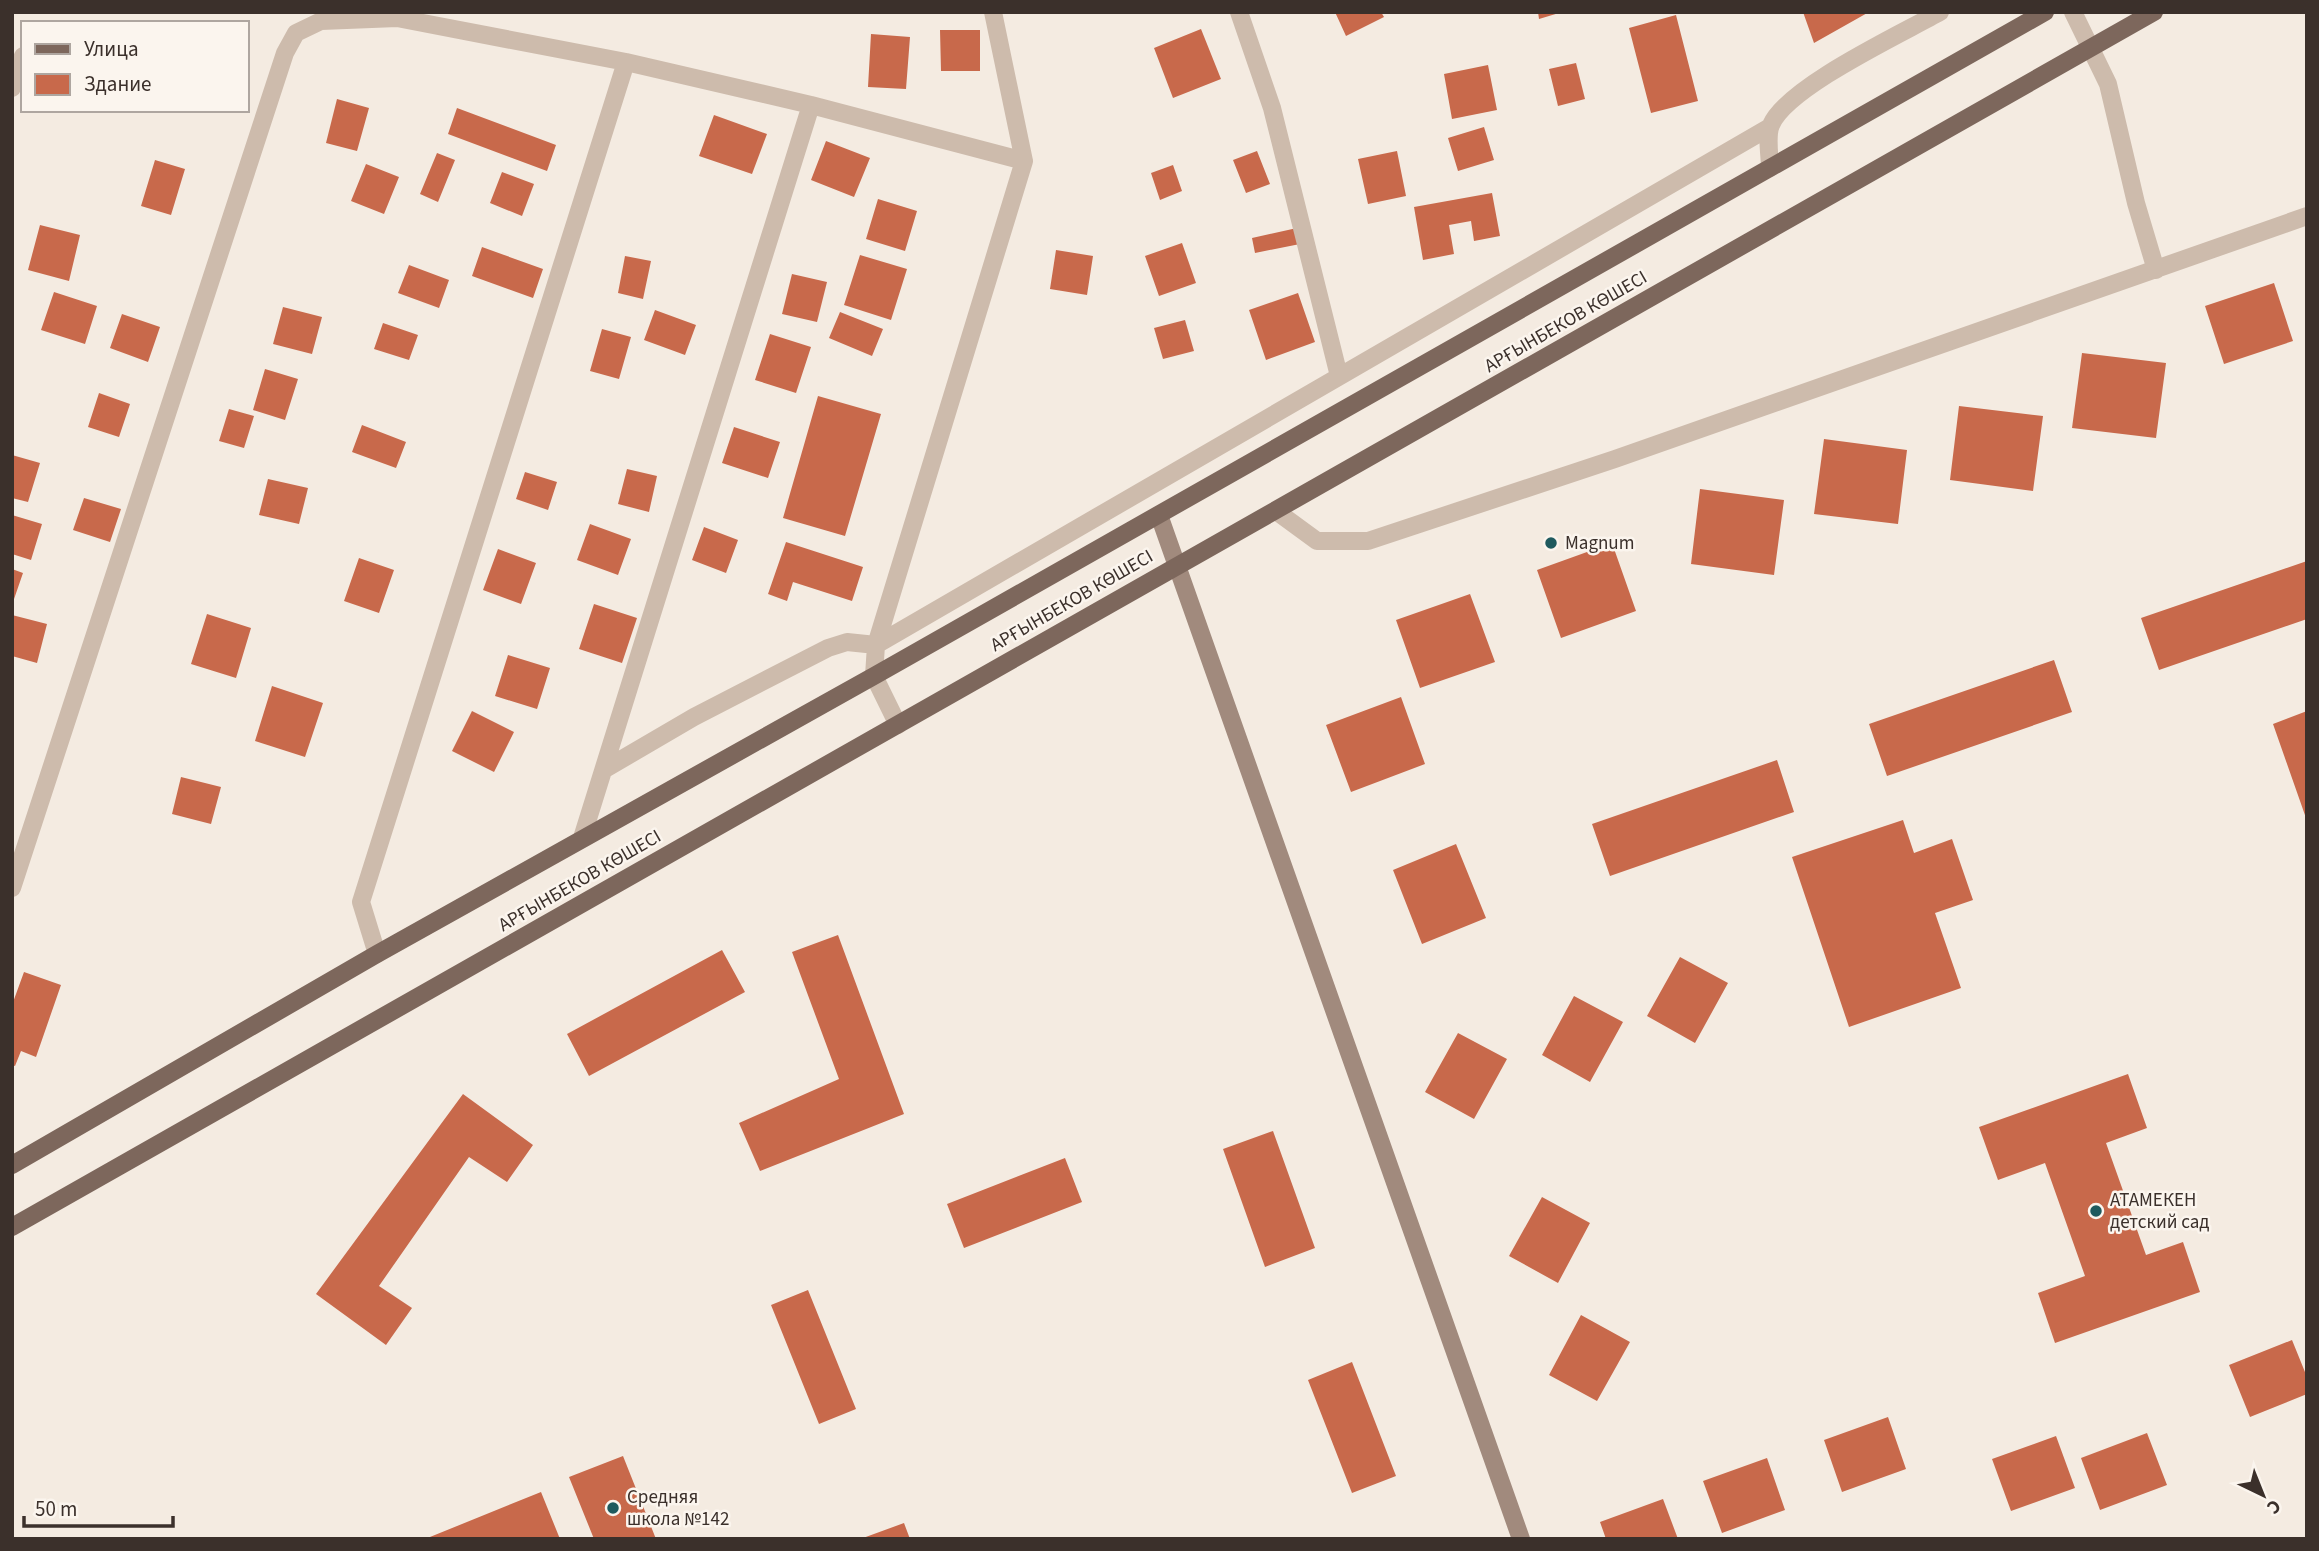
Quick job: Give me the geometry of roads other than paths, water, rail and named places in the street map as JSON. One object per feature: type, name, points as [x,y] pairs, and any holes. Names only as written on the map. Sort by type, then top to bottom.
[{"type":"main road","name":"АРҒЫНБЕКОВ КӨШЕСІ","points":[[12,1165],[377,954],[874,676],[2045,12]]},
{"type":"main road","name":"АРҒЫНБЕКОВ КӨШЕСІ","points":[[12,1227],[2154,12]]},
{"type":"street","points":[[898,725],[874,676],[876,645],[1024,161],[993,12]]},
{"type":"street","points":[[1239,12],[1272,108],[1339,376]]},
{"type":"street","points":[[605,769],[694,717],[828,648],[847,642],[876,645],[1770,127],[1785,104],[1812,83],[1940,12]]},
{"type":"street","points":[[2073,12],[2108,84],[2136,203],[2156,270]]},
{"type":"street","points":[[12,888],[285,53],[296,33],[321,21],[397,18],[626,62],[811,105],[1024,161]]},
{"type":"street","points":[[12,88],[21,62]]},
{"type":"street","points":[[377,954],[361,902],[626,62]]},
{"type":"street","points":[[582,838],[811,105]]},
{"type":"street","points":[[1770,127],[1770,168]]},
{"type":"street","points":[[1276,511],[1317,541],[1368,541],[1615,458],[2307,216]]},
{"type":"street","points":[[1159,514],[1521,1539]]},
{"type":"place","name":"Magnum","points":[[1551,543]]},
{"type":"place","name":"АТАМЕКЕН детский сад","points":[[2096,1211]]},
{"type":"place","name":"Средняя школа №142","points":[[613,1508]]}]
